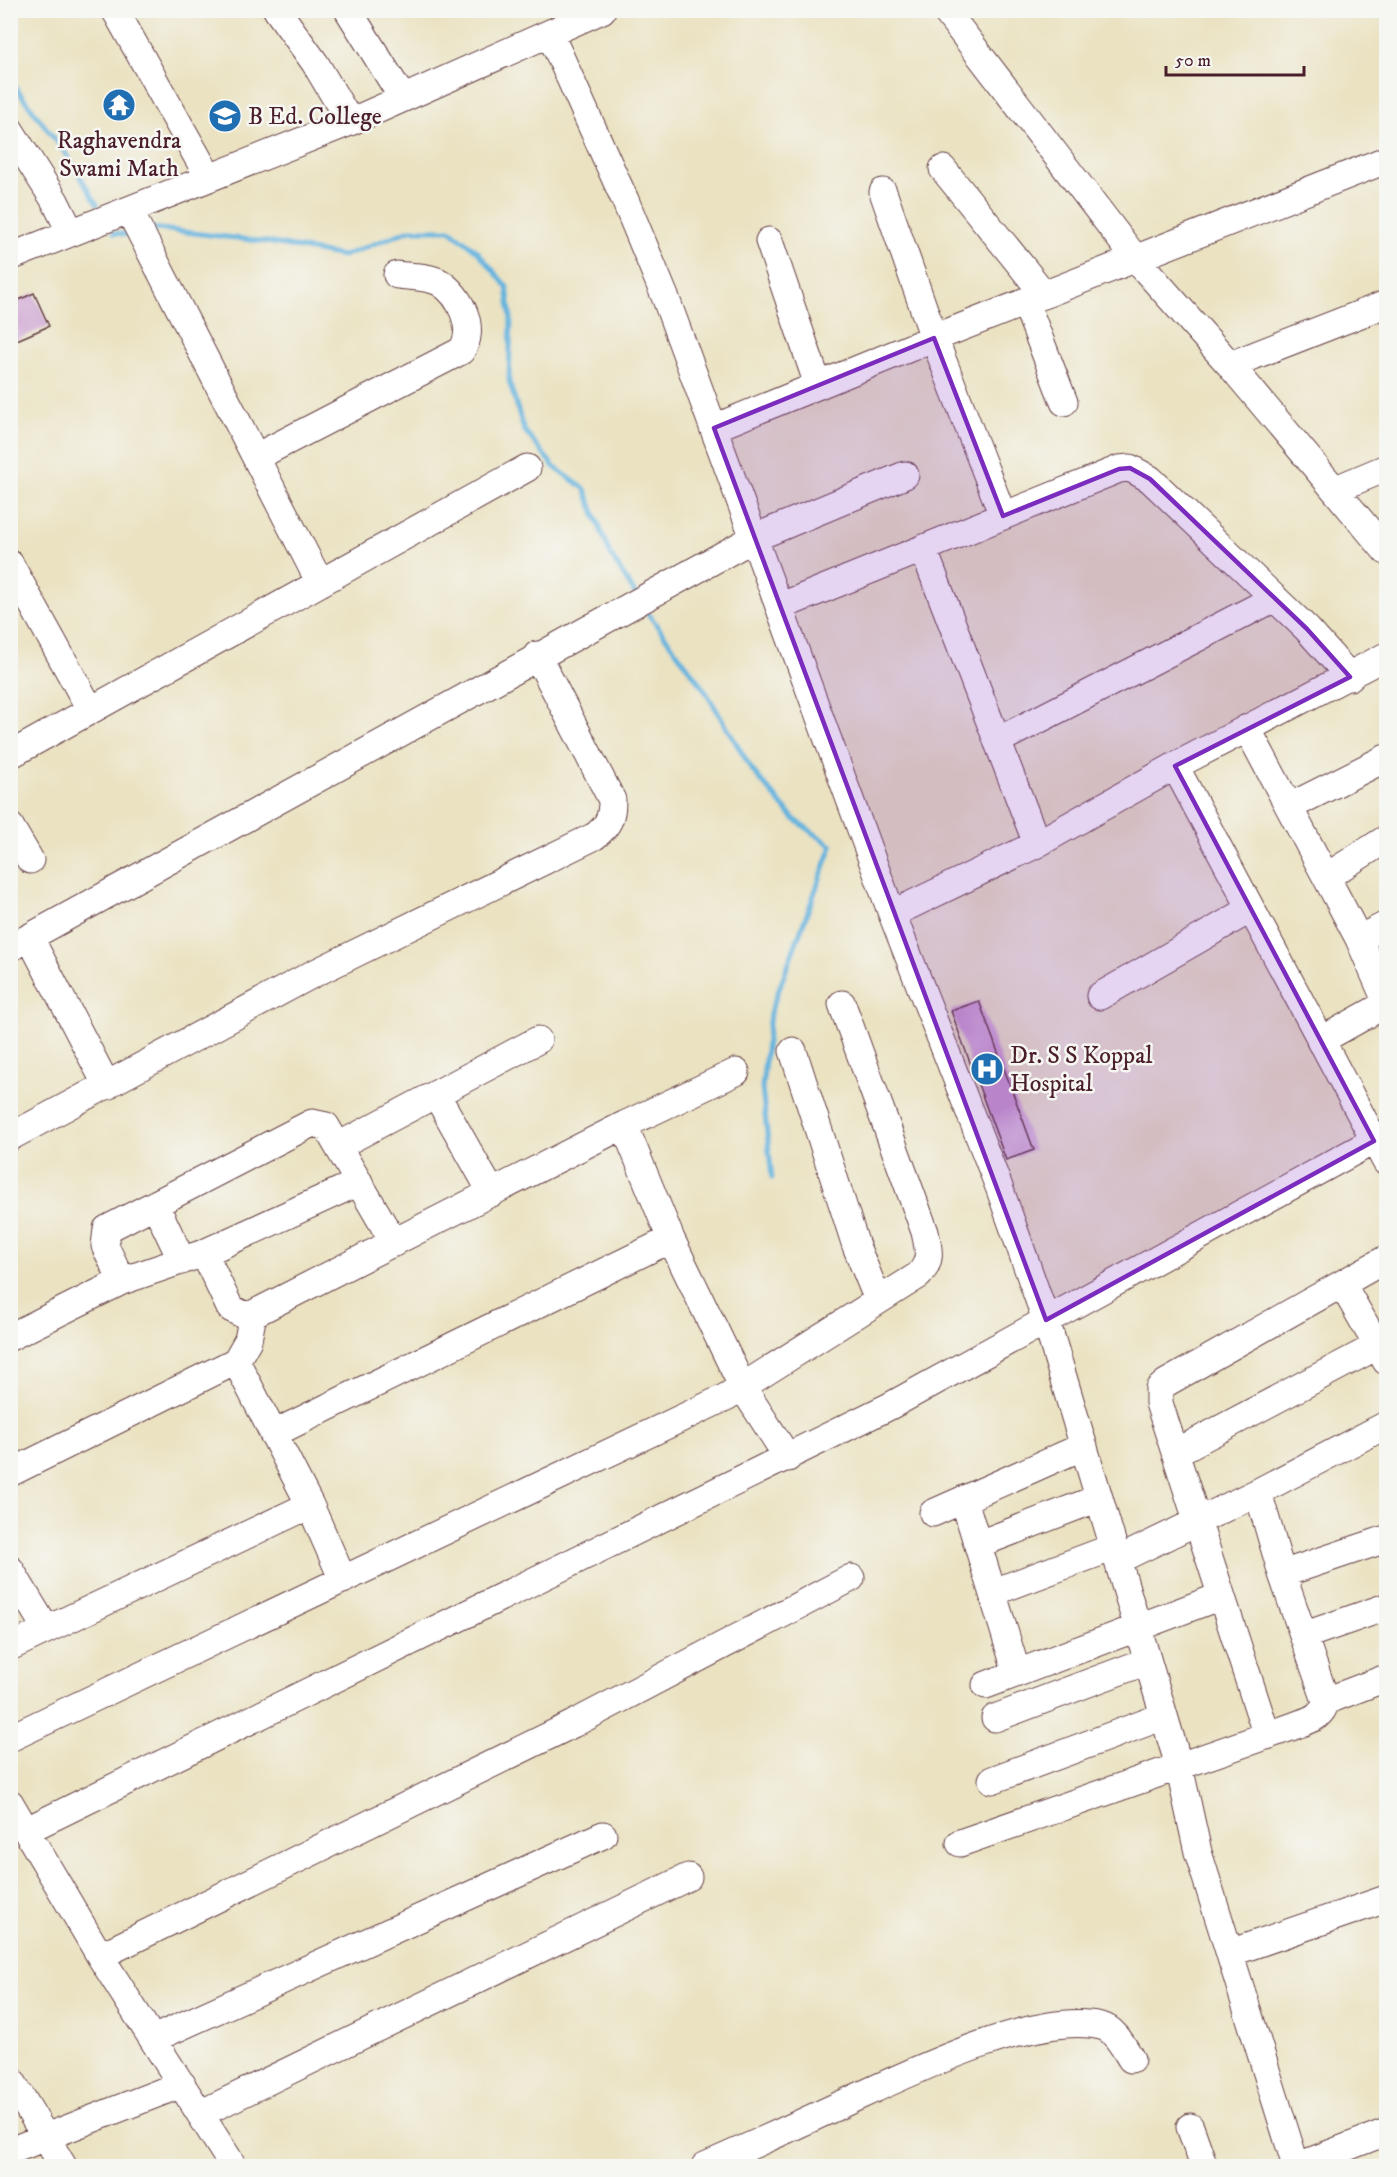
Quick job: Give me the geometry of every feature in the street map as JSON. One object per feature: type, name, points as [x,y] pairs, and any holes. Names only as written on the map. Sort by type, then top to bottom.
[{"type":"street","points":[[115,10],[208,176]]},
{"type":"street","points":[[277,10],[315,63],[350,122]]},
{"type":"street","points":[[348,10],[402,97]]},
{"type":"street","points":[[10,257],[208,176],[350,122],[602,10]]},
{"type":"street","points":[[945,10],[1135,258],[1230,365],[1386,551]]},
{"type":"street","points":[[550,34],[625,200],[666,300],[892,914],[999,1186],[1046,1320],[1179,1766],[1198,1852],[1297,2166],[1386,2132]]},
{"type":"street","points":[[10,130],[55,201],[71,233]]},
{"type":"street","points":[[714,428],[934,338],[1386,160]]},
{"type":"street","points":[[944,169],[1035,298],[1064,402]]},
{"type":"street","points":[[883,192],[934,338],[1003,516]]},
{"type":"street","points":[[129,210],[320,583]]},
{"type":"street","points":[[769,241],[818,385]]},
{"type":"street","points":[[256,458],[461,351],[467,343],[469,331],[459,304],[449,290],[438,282],[397,275]]},
{"type":"street","points":[[1230,365],[1386,304]]},
{"type":"street","points":[[10,755],[527,468]]},
{"type":"street","points":[[779,607],[1119,469],[1130,468],[1150,479],[1275,598],[1350,677]]},
{"type":"street","points":[[1336,489],[1386,468]]},
{"type":"street","points":[[107,1086],[20,943],[607,616],[754,538],[905,475]]},
{"type":"street","points":[[923,548],[1037,844]]},
{"type":"street","points":[[10,564],[90,710]]},
{"type":"street","points":[[997,741],[1275,598]]},
{"type":"street","points":[[10,1137],[311,975],[595,836],[605,828],[612,816],[612,800],[537,655]]},
{"type":"street","points":[[892,914],[1037,844],[1174,766],[1386,657]]},
{"type":"street","points":[[1248,728],[1359,939],[1386,1003],[1320,1041]]},
{"type":"street","points":[[1289,807],[1386,758]]},
{"type":"street","points":[[27,1830],[788,1458],[890,1406],[1046,1320],[1382,1146],[1320,1041],[1174,766]]},
{"type":"street","points":[[10,826],[30,860]]},
{"type":"street","points":[[1326,877],[1386,839]]},
{"type":"street","points":[[1100,996],[1251,909]]},
{"type":"street","points":[[1359,939],[1386,925]]},
{"type":"street","points":[[10,1738],[743,1388],[919,1275],[928,1264],[930,1253],[842,1004]]},
{"type":"street","points":[[338,1146],[538,1040]]},
{"type":"street","points":[[793,1051],[856,1246],[878,1300]]},
{"type":"street","points":[[155,1204],[230,1308],[244,1316],[253,1314],[624,1125],[736,1072]]},
{"type":"street","points":[[436,1094],[492,1193]]},
{"type":"street","points":[[122,1281],[105,1246],[107,1229],[312,1123],[326,1126],[394,1243]]},
{"type":"street","points":[[624,1125],[670,1239],[743,1388],[788,1458]]},
{"type":"street","points":[[10,1337],[122,1281],[193,1257],[359,1182]]},
{"type":"street","points":[[273,1434],[670,1239]]},
{"type":"street","points":[[1267,1736],[1196,1522],[1159,1403],[1159,1389],[1386,1259]]},
{"type":"street","points":[[1175,1453],[1382,1354],[1342,1284]]},
{"type":"street","points":[[10,1473],[236,1361],[248,1341],[253,1314]]},
{"type":"street","points":[[236,1361],[310,1505],[342,1580]]},
{"type":"street","points":[[994,1592],[1116,1554],[1196,1522],[1386,1425]]},
{"type":"street","points":[[933,1513],[1084,1446]]},
{"type":"street","points":[[960,1843],[1267,1736],[1318,1717],[1324,1710],[1326,1701],[1282,1574],[1258,1492]]},
{"type":"street","points":[[979,1544],[1099,1498]]},
{"type":"street","points":[[964,1500],[1017,1673]]},
{"type":"street","points":[[10,1647],[310,1505]]},
{"type":"street","points":[[1282,1574],[1386,1539]]},
{"type":"street","points":[[10,1569],[46,1629]]},
{"type":"street","points":[[100,1956],[573,1724],[851,1578]]},
{"type":"street","points":[[986,1685],[1221,1596]]},
{"type":"street","points":[[1303,1636],[1386,1607]]},
{"type":"street","points":[[995,1718],[1147,1661]]},
{"type":"street","points":[[1326,1701],[1386,1678]]},
{"type":"street","points":[[992,1780],[1164,1716]]},
{"type":"street","points":[[10,1803],[100,1956],[233,2166]]},
{"type":"street","points":[[153,2039],[603,1835]]},
{"type":"street","points":[[200,2114],[688,1877]]},
{"type":"street","points":[[1230,1953],[1386,1899]]},
{"type":"street","points":[[705,2166],[951,2054],[1028,2032],[1068,2024],[1104,2026],[1118,2038],[1131,2059]]},
{"type":"street","points":[[10,2078],[63,2166]]},
{"type":"street","points":[[10,2151],[182,2084]]},
{"type":"street","points":[[1190,2127],[1204,2166]]},
{"type":"highlighted area","points":[[934,338],[1003,516],[1119,469],[1130,468],[1150,479],[1307,629],[1350,677],[1175,766],[1374,1141],[1046,1320],[714,428]]},
{"type":"building","points":[[34,293],[49,326],[10,343],[10,304]]},
{"type":"building","points":[[979,1001],[1034,1150],[1006,1160],[951,1011]]},
{"type":"waterway","points":[[10,80],[69,158],[97,204]]},
{"type":"waterway","points":[[152,228],[267,242],[343,256],[410,230],[450,230],[477,251],[507,287],[511,318],[509,381],[524,430],[554,467],[585,489],[610,554],[636,595]]},
{"type":"waterway","points":[[114,233],[129,235]]},
{"type":"waterway","points":[[644,608],[704,689],[752,770],[794,819],[832,846],[770,1013],[762,1088],[772,1178]]},
{"type":"place","name":"Raghavendra Swami Math","points":[[119,105]]},
{"type":"place","name":"B Ed. College","points":[[225,116]]},
{"type":"place","name":"Dr. S S Koppal Hospital","points":[[987,1069]]}]
